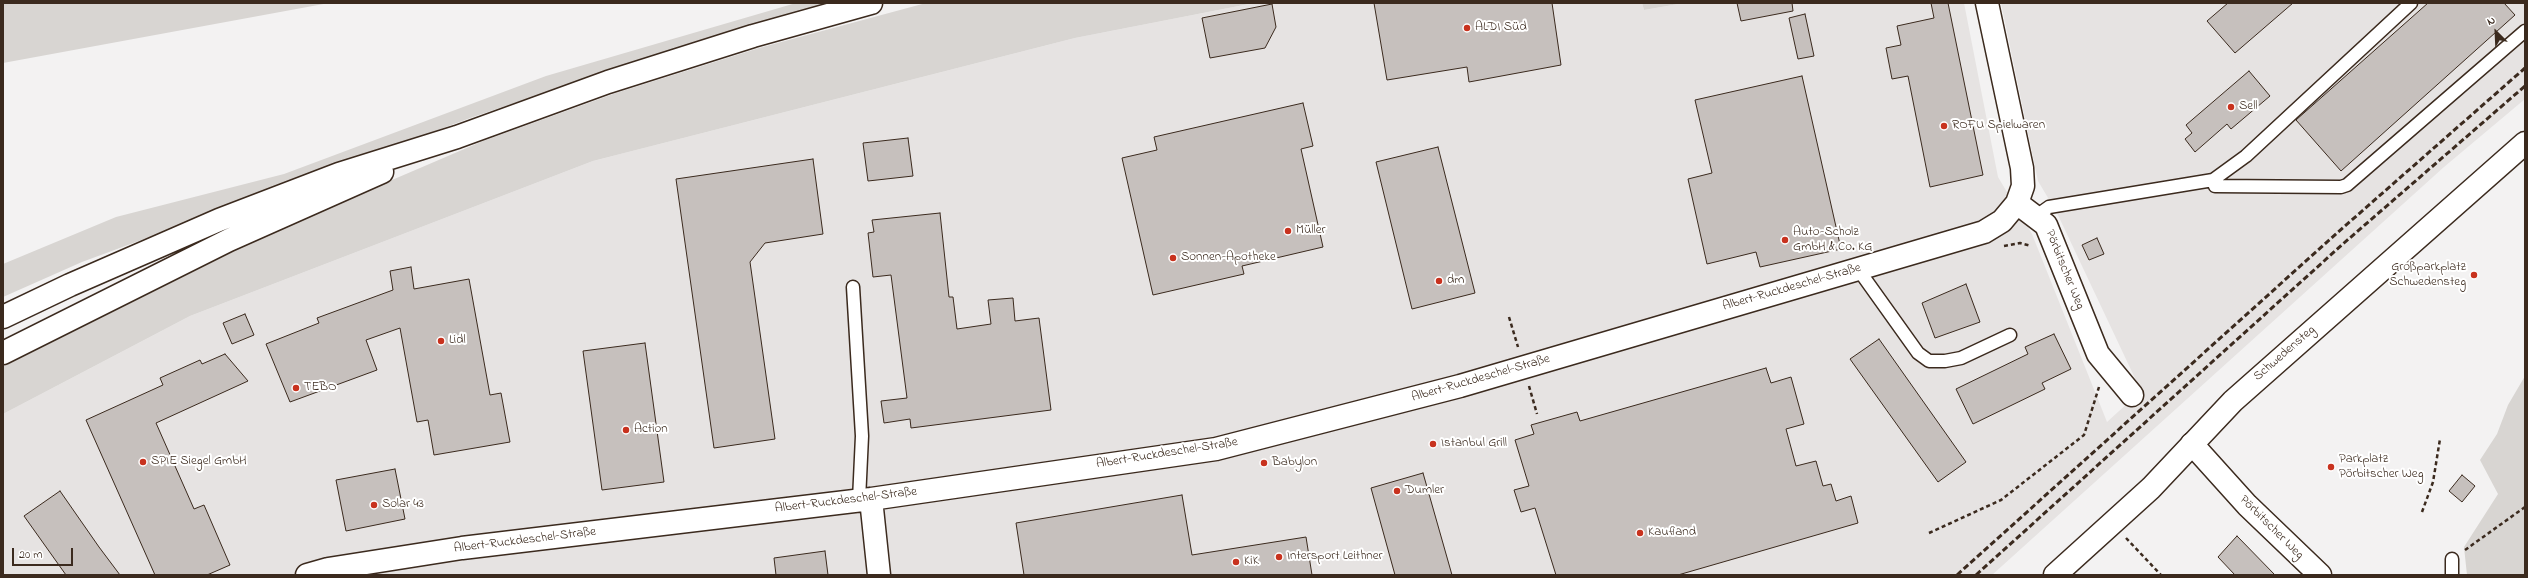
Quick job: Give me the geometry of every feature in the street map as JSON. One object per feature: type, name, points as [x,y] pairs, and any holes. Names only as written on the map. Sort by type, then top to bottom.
[{"type":"main road","points":[[3,317],[70,285],[219,220],[339,174],[457,137],[608,82],[753,36],[871,3]]},
{"type":"main road","points":[[1986,3],[2022,168],[2023,186],[2017,203]]},
{"type":"main road","points":[[3,353],[229,240],[325,199],[457,137]]},
{"type":"main road","name":"Schwedensteg","points":[[2054,575],[2151,488],[2233,401],[2525,143]]},
{"type":"main road","name":"Pörbitscher Weg","points":[[2017,203],[2046,225],[2098,354],[2132,395]]},
{"type":"main road","name":"Albert-Ruckdeschel-Straße","points":[[307,575],[328,569],[462,548],[865,499],[1216,449],[1460,386],[1984,232],[2002,221],[2017,203]]},
{"type":"main road","name":"Pörbitscher Weg","points":[[2192,444],[2247,505],[2320,575]]},
{"type":"main road","points":[[865,499],[880,575]]},
{"type":"lane","points":[[2035,217],[2049,207],[2213,180],[2246,156],[2411,3]]},
{"type":"lane","points":[[2213,180],[2215,186],[2341,187],[2347,185],[2525,31]]},
{"type":"lane","points":[[1858,270],[1918,353],[1929,360],[1945,361],[1961,358],[2010,335]]},
{"type":"lane","points":[[853,287],[865,499]]},
{"type":"lane","points":[[2452,559],[2452,575]]},
{"type":"path","points":[[1996,248],[2020,243],[2034,247]]},
{"type":"path","points":[[1929,533],[2001,500],[2084,435],[2099,386],[2096,380]]},
{"type":"path","points":[[1522,387],[1537,383]]},
{"type":"path","points":[[2422,512],[2433,482],[2440,439]]},
{"type":"path","points":[[2452,559],[2525,507]]},
{"type":"path","points":[[2112,523],[2161,575]]},
{"type":"shaded area","points":[[3,3],[329,3],[3,63]]},
{"type":"shaded area","points":[[796,3],[832,3],[662,53],[473,117],[82,262],[3,297],[3,264],[116,217],[284,174],[546,76]]},
{"type":"shaded area","points":[[926,3],[1254,3],[1075,38],[593,161],[190,316],[3,414],[3,363],[158,285],[329,207],[483,141],[616,93],[759,48]]},
{"type":"shaded area","points":[[1254,3],[1642,3],[1644,10],[1684,3],[1964,3],[1998,177],[2032,234],[2107,422],[2141,391],[2057,213],[2038,181],[2001,3],[2525,3],[2525,99],[2444,167],[1992,575],[3,575],[3,414],[190,316],[593,161],[1075,38]]},
{"type":"shaded area","points":[[1642,3],[1684,3],[1644,10]]},
{"type":"shaded area","points":[[2525,376],[2525,575],[2467,575],[2464,547],[2498,494],[2480,460],[2497,434],[2508,405]]},
{"type":"building","name":"ALDI Süd","points":[[1374,3],[1552,3],[1561,65],[1469,82],[1467,67],[1387,80]]},
{"type":"building","points":[[1737,3],[1792,3],[1793,11],[1741,21]]},
{"type":"building","points":[[1931,3],[1948,3],[1983,175],[1930,187],[1908,76],[1892,79],[1886,48],[1901,45],[1897,26],[1934,18]]},
{"type":"building","points":[[2228,3],[2293,3],[2235,53],[2207,21]]},
{"type":"building","points":[[2428,3],[2504,3],[2515,15],[2341,171],[2296,120]]},
{"type":"building","points":[[1272,4],[1276,27],[1265,48],[1210,58],[1202,18]]},
{"type":"building","points":[[1805,14],[1814,56],[1798,59],[1789,18]]},
{"type":"building","name":"Sell","points":[[2249,71],[2270,96],[2231,129],[2227,124],[2195,152],[2185,139],[2192,133],[2186,125]]},
{"type":"building","points":[[1802,76],[1841,249],[1760,267],[1756,252],[1707,264],[1688,179],[1712,173],[1695,100]]},
{"type":"building","points":[[1303,103],[1313,146],[1301,149],[1323,247],[1242,266],[1244,274],[1153,295],[1122,158],[1157,150],[1154,137]]},
{"type":"building","points":[[908,138],[913,176],[868,181],[863,143]]},
{"type":"building","points":[[1438,147],[1475,293],[1412,309],[1376,162]]},
{"type":"building","points":[[813,159],[823,234],[765,243],[750,262],[775,439],[714,448],[676,179]]},
{"type":"building","points":[[940,213],[949,297],[953,297],[957,329],[991,324],[988,300],[1013,298],[1015,321],[1039,318],[1051,410],[911,428],[910,419],[884,423],[881,401],[907,398],[891,275],[873,277],[868,233],[874,232],[872,220]]},
{"type":"building","points":[[2097,238],[2104,254],[2089,260],[2082,245]]},
{"type":"building","name":"Lidl","points":[[411,267],[414,289],[469,279],[490,395],[501,393],[510,442],[434,455],[428,420],[417,422],[400,328],[366,340],[377,370],[290,402],[266,344],[319,323],[317,318],[393,290],[390,271]]},
{"type":"building","points":[[1966,284],[1980,322],[1935,338],[1922,303]]},
{"type":"building","points":[[245,314],[254,335],[232,344],[223,323]]},
{"type":"building","points":[[2054,334],[2071,369],[2042,383],[2045,389],[1973,424],[1956,389],[2028,354],[2025,347]]},
{"type":"building","points":[[1879,339],[1966,462],[1938,482],[1850,359]]},
{"type":"building","points":[[645,343],[664,482],[602,490],[583,351]]},
{"type":"building","points":[[225,354],[248,381],[156,423],[194,509],[204,505],[230,565],[207,575],[155,575],[86,420],[163,385],[160,378],[200,360],[202,364]]},
{"type":"building","points":[[1766,368],[1771,383],[1791,377],[1804,424],[1786,429],[1796,466],[1816,461],[1823,486],[1831,484],[1836,501],[1851,496],[1858,523],[1678,575],[1556,575],[1535,508],[1521,512],[1514,490],[1529,486],[1515,440],[1534,434],[1531,425],[1577,412],[1580,421]]},
{"type":"building","points":[[395,469],[405,519],[346,531],[336,480]]},
{"type":"building","points":[[1423,473],[1452,575],[1395,575],[1371,488]]},
{"type":"building","points":[[2462,475],[2475,486],[2462,502],[2449,491]]},
{"type":"building","points":[[60,491],[120,575],[66,575],[24,516]]},
{"type":"building","points":[[1182,495],[1192,555],[1306,537],[1312,575],[1024,575],[1016,523]]},
{"type":"building","points":[[2237,536],[2275,575],[2235,575],[2218,557]]},
{"type":"building","points":[[825,551],[828,575],[776,575],[774,558]]},
{"type":"railway","points":[[1957,575],[2337,233],[2525,68]]},
{"type":"railway","points":[[1976,575],[2344,243],[2525,86]]},
{"type":"place","name":"ALDI Süd","points":[[1467,28]]},
{"type":"place","name":"Sell","points":[[2231,107]]},
{"type":"place","name":"ROFU Spielwaren","points":[[1944,126]]},
{"type":"place","name":"Müller","points":[[1288,231]]},
{"type":"place","name":"Auto-Scholz GmbH & Co. KG","points":[[1785,240]]},
{"type":"place","name":"Sonnen-Apotheke","points":[[1173,258]]},
{"type":"place","name":"Großparkplatz Schwedensteg","points":[[2474,275]]},
{"type":"place","name":"dm","points":[[1439,281]]},
{"type":"place","name":"Lidl","points":[[441,341]]},
{"type":"place","name":"TEBO","points":[[296,388]]},
{"type":"place","name":"Action","points":[[626,430]]},
{"type":"place","name":"Istanbul Grill","points":[[1433,444]]},
{"type":"place","name":"SPIE Siegel GmbH","points":[[143,462]]},
{"type":"place","name":"Babylon","points":[[1264,463]]},
{"type":"place","name":"Parkplatz Pörbitscher Weg","points":[[2331,467]]},
{"type":"place","name":"Dumler","points":[[1397,491]]},
{"type":"place","name":"Solar 43","points":[[374,505]]},
{"type":"place","name":"Kaufland","points":[[1640,533]]},
{"type":"place","name":"Intersport Leithner","points":[[1279,557]]},
{"type":"place","name":"KiK","points":[[1236,562]]}]
